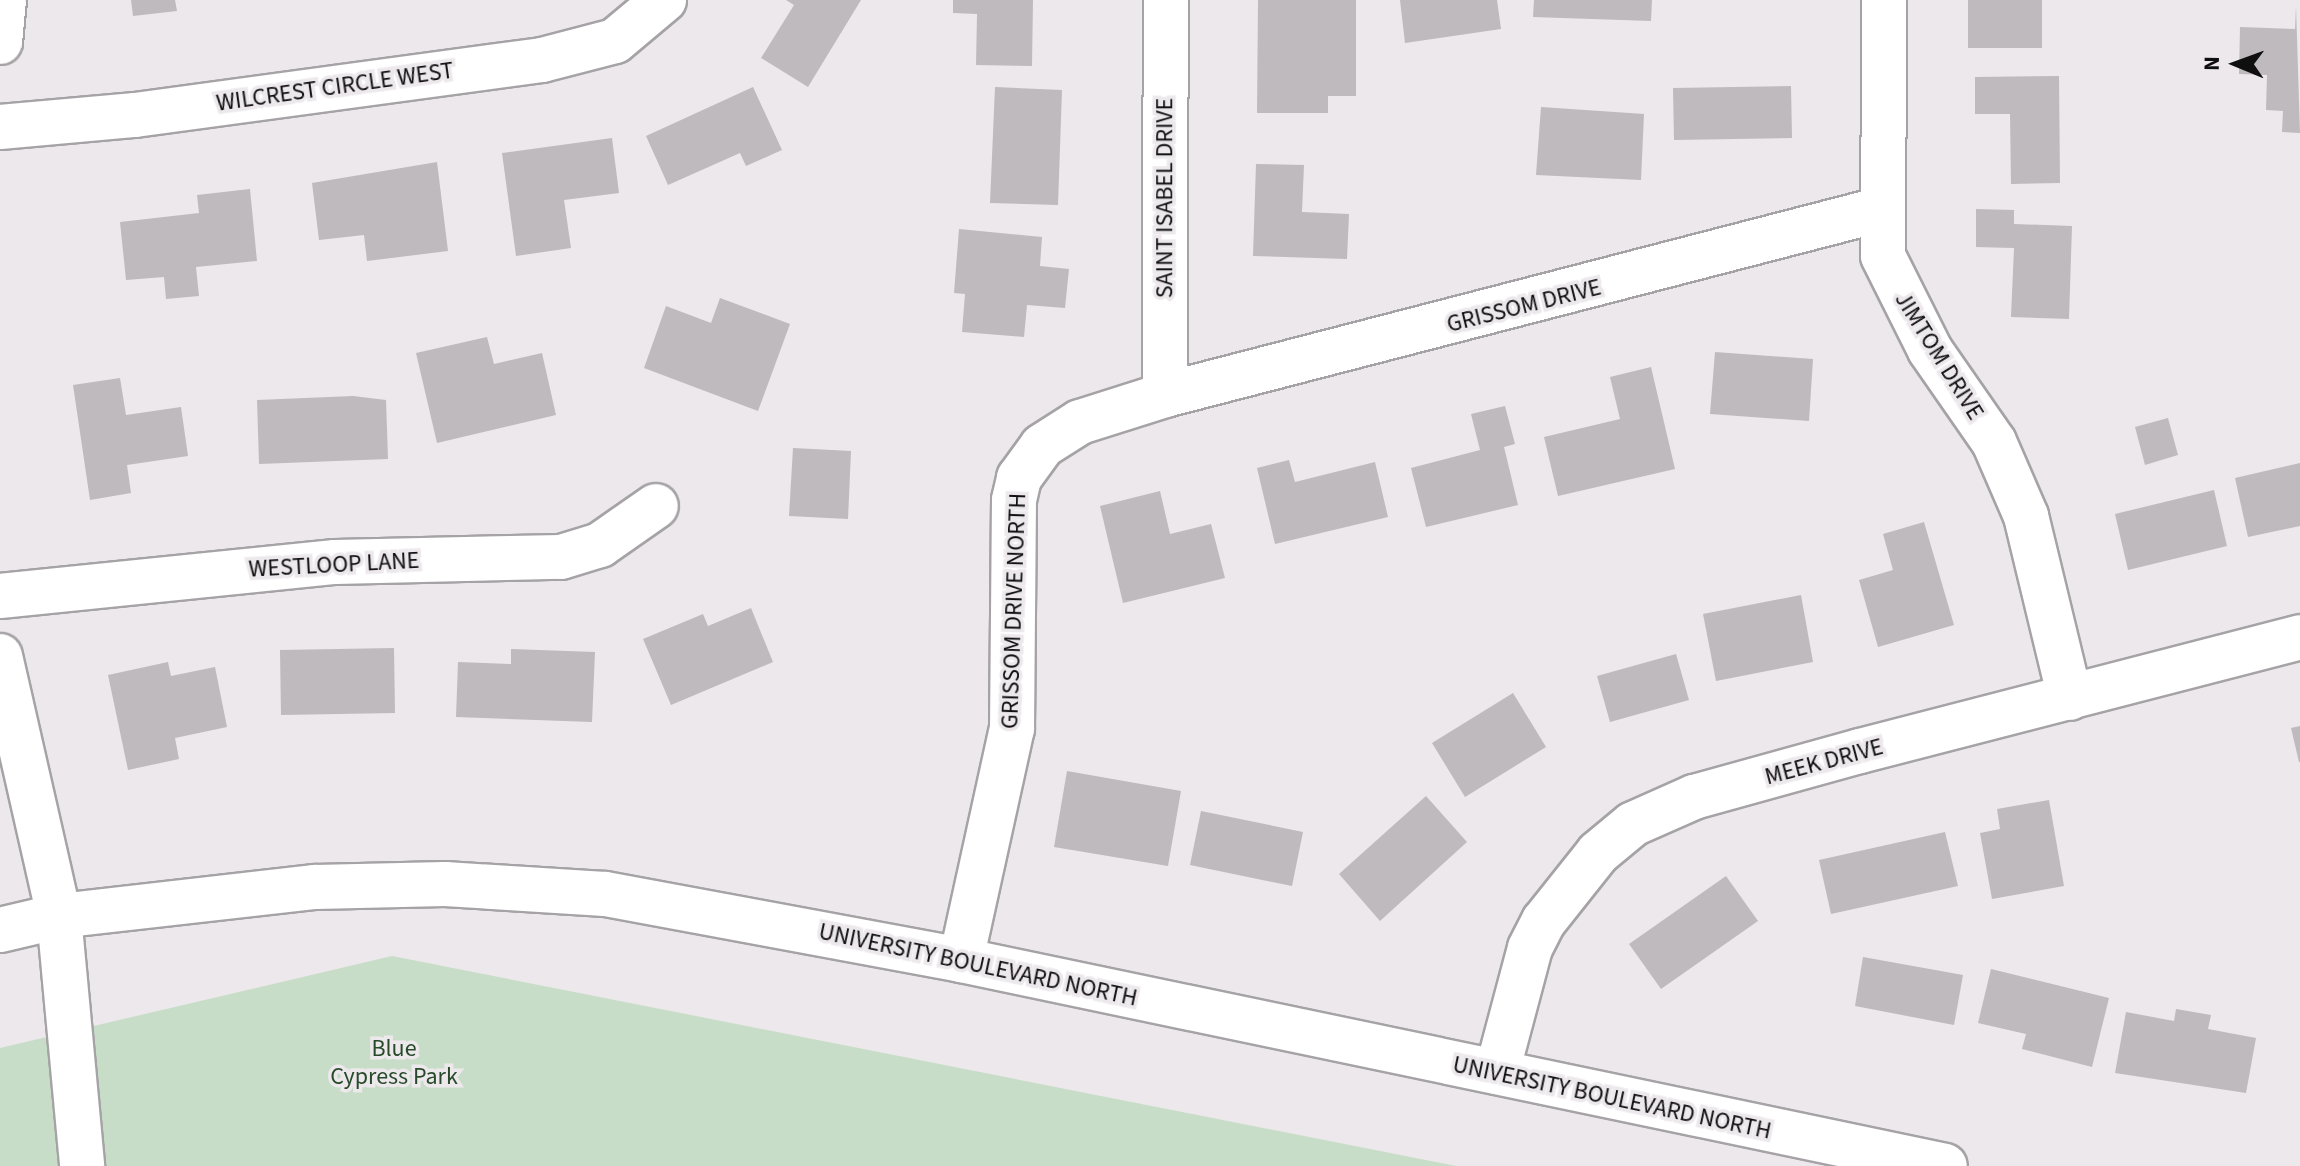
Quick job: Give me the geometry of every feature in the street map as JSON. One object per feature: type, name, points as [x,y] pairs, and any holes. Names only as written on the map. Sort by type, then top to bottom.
[{"type":"street","points":[[0,42],[4,0]]},
{"type":"street","name":"SAINT ISABEL DRIVE","points":[[1165,395],[1166,0]]},
{"type":"street","name":"JIMTOM DRIVE","points":[[1884,0],[1883,256],[1896,292],[1994,442],[2026,516],[2070,698]]},
{"type":"street","name":"WILCREST CIRCLE WEST","points":[[0,127],[135,115],[542,60],[615,41],[661,5]]},
{"type":"street","name":"GRISSOM DRIVE","points":[[1165,395],[1882,209]]},
{"type":"street","name":"GRISSOM DRIVE NORTH","points":[[961,960],[1012,729],[1019,478],[1061,431],[1165,395]]},
{"type":"street","name":"WESTLOOP LANE","points":[[0,596],[335,562],[561,557],[600,545],[656,506]]},
{"type":"street","name":"MEEK DRIVE","points":[[1497,1072],[1520,978],[1544,921],[1598,853],[1633,824],[1694,797],[2300,637]]},
{"type":"street","points":[[0,656],[59,916],[82,1166]]},
{"type":"street","name":"UNIVERSITY BOULEVARD NORTH","points":[[0,930],[59,916],[315,887],[445,884],[695,908],[961,960],[1926,1164]]},
{"type":"green space","name":"Blue Cypress Park","points":[[392,956],[1456,1166],[0,1166],[0,1048]]},
{"type":"building","points":[[131,0],[175,0],[177,11],[133,16]]},
{"type":"building","points":[[786,0],[861,0],[808,87],[761,58],[794,5]]},
{"type":"building","points":[[953,0],[1033,0],[1032,66],[976,65],[977,14],[953,13]]},
{"type":"building","points":[[1258,0],[1356,0],[1356,96],[1328,96],[1328,113],[1257,113]]},
{"type":"building","points":[[1400,0],[1497,0],[1501,29],[1405,43]]},
{"type":"building","points":[[1534,0],[1652,0],[1651,21],[1533,17]]},
{"type":"building","points":[[1968,0],[2042,0],[2042,48],[1968,48]]},
{"type":"building","points":[[2296,6],[2300,133],[2282,132],[2283,111],[2266,110],[2267,75],[2239,74],[2240,27],[2295,29]]},
{"type":"building","points":[[2059,76],[2060,183],[2011,184],[2010,114],[1975,114],[1975,77]]},
{"type":"building","points":[[1791,86],[1792,138],[1674,140],[1673,88]]},
{"type":"building","points":[[753,87],[782,150],[746,166],[740,153],[668,185],[646,136]]},
{"type":"building","points":[[995,87],[1062,90],[1058,205],[990,203]]},
{"type":"building","points":[[1541,107],[1644,114],[1641,180],[1536,175]]},
{"type":"building","points":[[612,138],[619,193],[564,200],[571,248],[516,256],[502,153]]},
{"type":"building","points":[[437,162],[448,251],[367,261],[364,235],[319,240],[312,183]]},
{"type":"building","points":[[1256,164],[1304,165],[1302,212],[1349,214],[1347,259],[1253,256]]},
{"type":"building","points":[[250,189],[257,261],[196,267],[199,296],[166,299],[164,277],[126,280],[120,222],[199,213],[197,195]]},
{"type":"building","points":[[1976,209],[2014,210],[2014,224],[2072,226],[2069,319],[2011,317],[2014,248],[1976,247]]},
{"type":"building","points":[[959,229],[1042,237],[1040,266],[1069,269],[1065,308],[1027,305],[1024,337],[962,332],[965,294],[954,293]]},
{"type":"building","points":[[720,298],[790,324],[758,411],[644,368],[666,306],[711,323]]},
{"type":"building","points":[[487,337],[494,364],[542,353],[556,415],[437,443],[416,353]]},
{"type":"building","points":[[1715,352],[1813,359],[1809,421],[1710,414]]},
{"type":"building","points":[[1651,367],[1675,469],[1558,496],[1544,437],[1620,419],[1610,377]]},
{"type":"building","points":[[120,378],[126,415],[181,407],[188,456],[127,465],[131,493],[90,500],[73,385]]},
{"type":"building","points":[[353,396],[386,400],[388,459],[259,464],[257,400]]},
{"type":"building","points":[[1505,406],[1515,444],[1504,447],[1518,505],[1426,527],[1411,468],[1480,450],[1471,414]]},
{"type":"building","points":[[2168,418],[2178,455],[2145,465],[2135,427]]},
{"type":"building","points":[[793,448],[851,451],[848,519],[789,516]]},
{"type":"building","points":[[1289,460],[1295,482],[1375,462],[1388,517],[1275,544],[1257,468]]},
{"type":"building","points":[[2300,463],[2300,526],[2248,537],[2235,478]]},
{"type":"building","points":[[2214,490],[2227,546],[2128,570],[2115,514]]},
{"type":"building","points":[[1160,491],[1170,534],[1211,524],[1225,578],[1123,603],[1100,506]]},
{"type":"building","points":[[1924,522],[1954,625],[1878,647],[1859,580],[1893,570],[1883,534]]},
{"type":"building","points":[[1801,595],[1813,662],[1716,681],[1703,614]]},
{"type":"building","points":[[751,608],[773,662],[671,705],[643,639],[703,614],[708,626]]},
{"type":"building","points":[[394,648],[395,713],[281,715],[280,650]]},
{"type":"building","points":[[511,649],[595,652],[592,722],[456,717],[458,662],[511,664]]},
{"type":"building","points":[[1676,654],[1689,700],[1610,722],[1597,676]]},
{"type":"building","points":[[168,662],[171,676],[215,667],[227,727],[175,738],[179,759],[128,770],[108,675]]},
{"type":"building","points":[[1513,693],[1546,747],[1465,797],[1432,743]]},
{"type":"building","points":[[2300,726],[2300,762],[2299,762],[2291,728]]},
{"type":"building","points":[[1067,771],[1181,791],[1168,866],[1054,847]]},
{"type":"building","points":[[1426,796],[1467,842],[1380,921],[1339,874]]},
{"type":"building","points":[[2049,800],[2064,886],[1992,899],[1980,833],[2000,829],[1997,809]]},
{"type":"building","points":[[1201,811],[1303,832],[1292,886],[1190,865]]},
{"type":"building","points":[[1945,832],[1958,886],[1831,914],[1819,860]]},
{"type":"building","points":[[1726,876],[1758,921],[1661,989],[1629,944]]},
{"type":"building","points":[[1863,957],[1963,975],[1954,1025],[1855,1006]]},
{"type":"building","points":[[1991,969],[2109,998],[2092,1067],[2022,1049],[2026,1034],[1978,1023]]},
{"type":"building","points":[[2176,1009],[2211,1015],[2208,1029],[2256,1038],[2246,1093],[2115,1073],[2126,1012],[2174,1021]]}]
